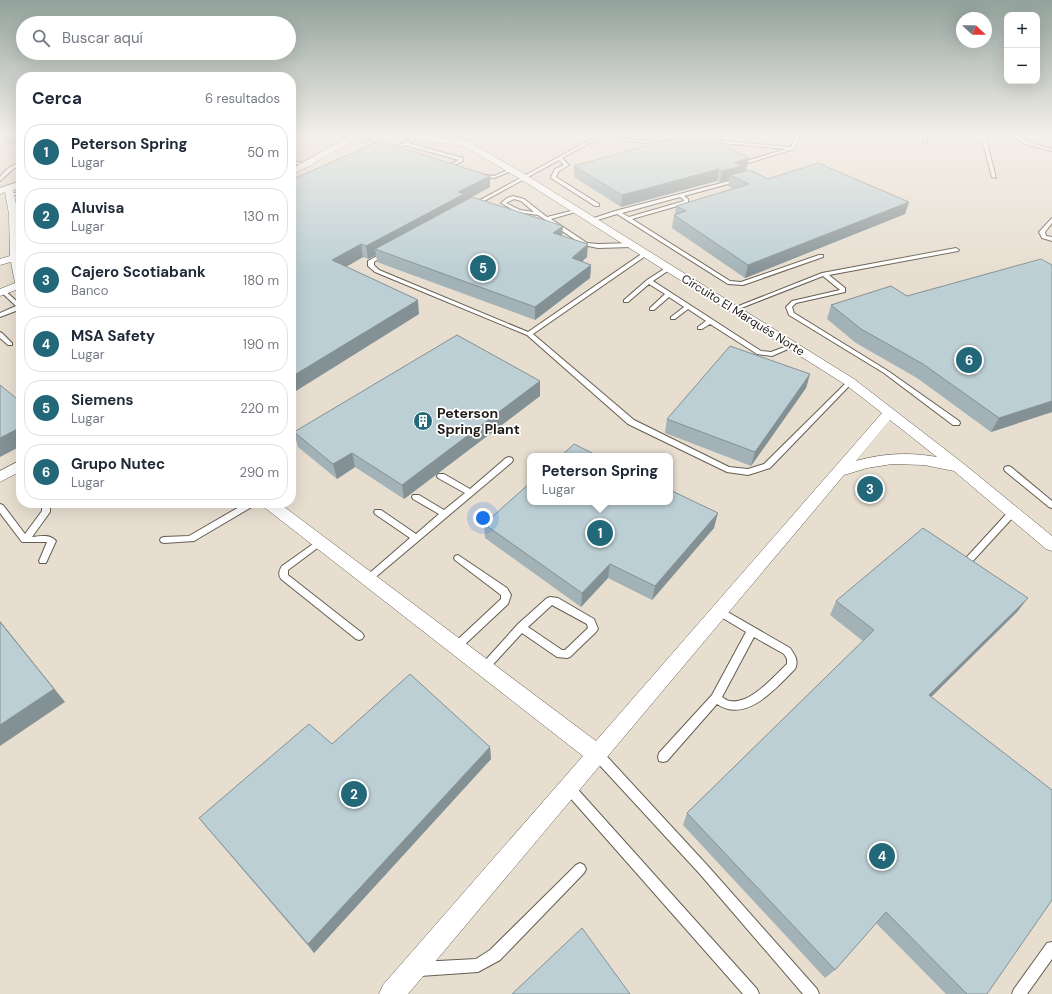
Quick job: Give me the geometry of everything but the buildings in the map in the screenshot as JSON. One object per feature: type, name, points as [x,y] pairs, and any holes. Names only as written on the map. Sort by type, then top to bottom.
[{"type":"street","name":"Circuito El Marqués Norte","points":[[531,181],[850,382],[960,467],[1052,545]]},
{"type":"street","points":[[16,186],[5,190],[16,220]]},
{"type":"street","points":[[0,262],[16,262]]},
{"type":"street","points":[[1,292],[16,286]]},
{"type":"street","points":[[392,994],[890,412]]},
{"type":"street","points":[[838,472],[871,462],[903,458],[932,460],[960,467]]},
{"type":"street","points":[[0,477],[16,468]]},
{"type":"street","points":[[276,508],[597,754]]},
{"type":"lane","points":[[469,207],[517,181]]},
{"type":"lane","points":[[560,181],[597,205]]},
{"type":"lane","points":[[591,220],[734,181]]},
{"type":"lane","points":[[5,190],[16,191]]},
{"type":"lane","points":[[628,219],[686,202],[686,199],[680,195]]},
{"type":"lane","points":[[539,214],[519,211],[503,203],[514,197],[522,198],[539,214],[585,244],[598,246],[632,245]]},
{"type":"lane","points":[[547,219],[577,210]]},
{"type":"lane","points":[[617,212],[728,282],[734,284],[741,284],[821,256]]},
{"type":"lane","points":[[1052,220],[1042,232],[1044,237],[1052,239]]},
{"type":"lane","points":[[392,249],[371,261],[371,266],[377,271],[529,334],[631,422],[727,469],[748,472],[768,466],[850,382]]},
{"type":"lane","points":[[734,309],[824,274],[956,250]]},
{"type":"lane","points":[[529,334],[629,263],[645,254]]},
{"type":"lane","points":[[626,302],[649,281],[669,268]]},
{"type":"lane","points":[[824,274],[843,289],[843,291],[794,302],[789,307],[791,314],[886,372],[956,423]]},
{"type":"lane","points":[[649,281],[759,353],[772,354],[792,346]]},
{"type":"lane","points":[[1,292],[16,303]]},
{"type":"lane","points":[[652,309],[669,294]]},
{"type":"lane","points":[[673,318],[688,306]]},
{"type":"lane","points":[[0,315],[16,309]]},
{"type":"lane","points":[[700,328],[710,321]]},
{"type":"lane","points":[[0,334],[10,344]]},
{"type":"lane","points":[[368,579],[509,460]]},
{"type":"lane","points":[[1008,470],[1052,505]]},
{"type":"lane","points":[[441,476],[471,492]]},
{"type":"lane","points":[[416,497],[445,514]]},
{"type":"lane","points":[[0,507],[25,540]]},
{"type":"lane","points":[[25,540],[46,512],[46,508]]},
{"type":"lane","points":[[164,540],[191,539],[244,508]]},
{"type":"lane","points":[[378,512],[416,538]]},
{"type":"lane","points":[[968,560],[1013,512]]},
{"type":"lane","points":[[25,540],[48,539],[52,542],[43,561]]},
{"type":"lane","points":[[320,542],[285,568],[283,572],[284,577],[359,636]]},
{"type":"lane","points":[[457,646],[505,601],[506,595],[504,591],[458,558]]},
{"type":"lane","points":[[485,667],[522,627],[550,601],[555,601],[591,622],[593,629],[567,654],[560,654],[522,627]]},
{"type":"lane","points":[[716,698],[728,706],[742,706],[754,700],[792,666],[792,658],[787,650],[719,611]]},
{"type":"lane","points":[[663,757],[716,698],[752,631]]},
{"type":"lane","points":[[597,754],[704,869],[812,994]]},
{"type":"lane","points":[[568,787],[752,994]]},
{"type":"lane","points":[[413,969],[478,965],[495,955],[580,869]]},
{"type":"lane","points":[[1019,994],[1052,948]]},
{"type":"place","name":"Siemens","points":[[483,268]]},
{"type":"place","name":"Grupo Nutec","points":[[969,360]]},
{"type":"place","name":"Peterson Spring Plant","points":[[423,421]]},
{"type":"place","name":"Cajero Scotiabank","points":[[870,489]]},
{"type":"place","name":"Peterson Spring","points":[[600,533]]},
{"type":"place","name":"Aluvisa","points":[[354,794]]},
{"type":"place","name":"MSA Safety","points":[[882,856]]}]
